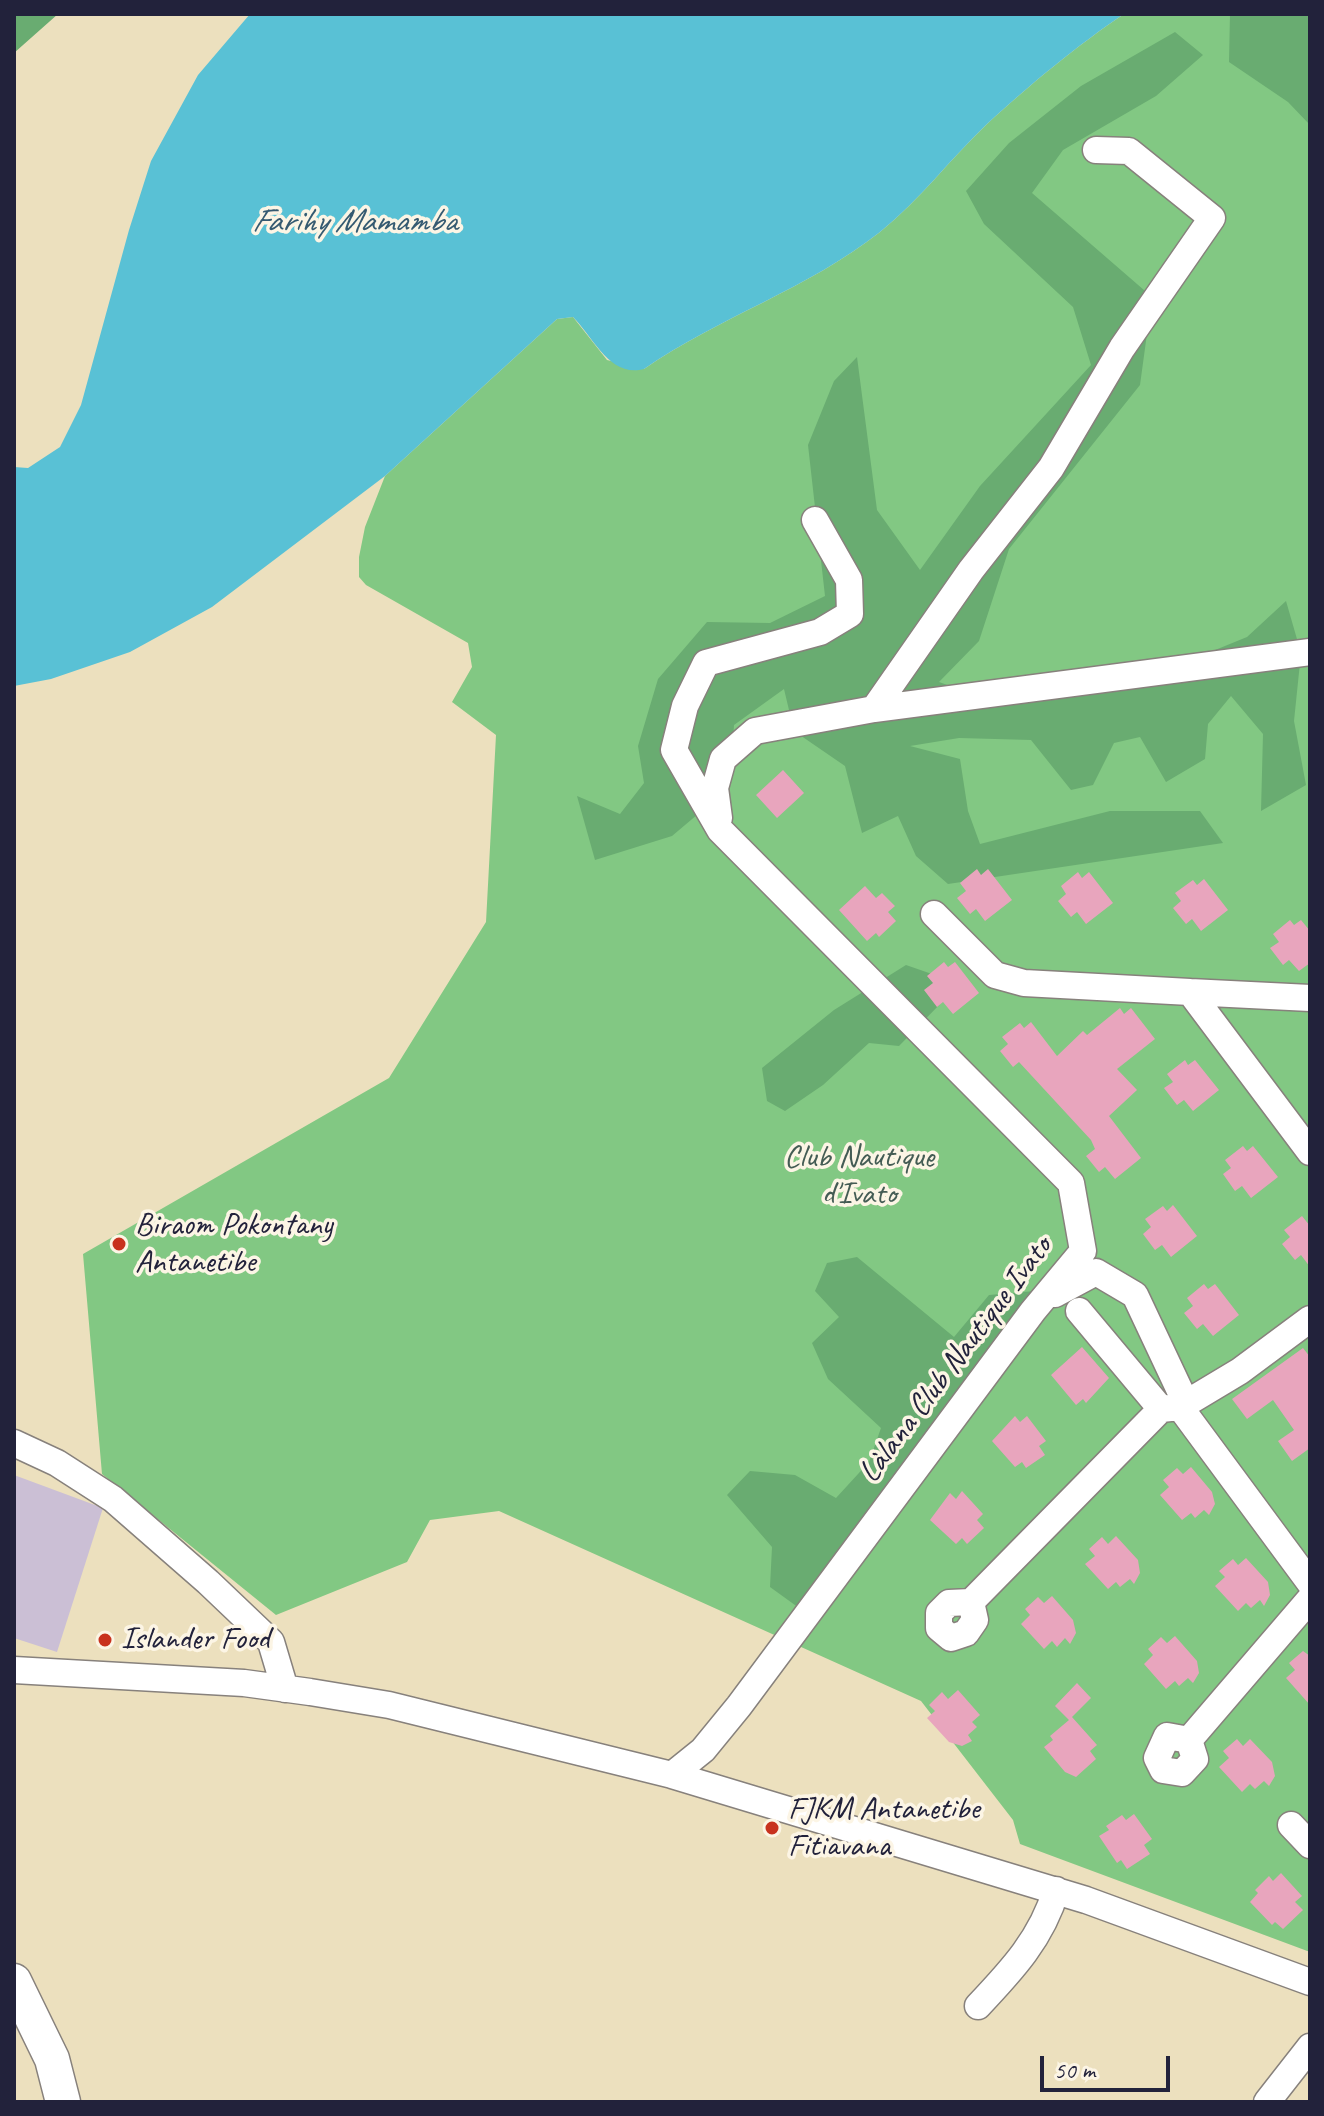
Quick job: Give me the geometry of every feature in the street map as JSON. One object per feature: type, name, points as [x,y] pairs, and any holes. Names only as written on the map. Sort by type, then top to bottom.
[{"type":"main road","points":[[14,1981],[52,2059],[63,2102]]},
{"type":"street","points":[[874,709],[971,570],[1051,468],[1122,348],[1212,218],[1129,151],[1096,150]]},
{"type":"street","name":"Làlana Club Nautique Ivato","points":[[672,1775],[703,1750],[739,1706],[1038,1305],[1083,1251],[1071,1183],[720,830],[674,750],[685,706],[706,663],[820,632],[850,614],[849,580],[815,520]]},
{"type":"street","points":[[720,830],[715,788],[723,759],[755,731],[874,709],[1310,652]]},
{"type":"street","points":[[934,914],[995,975],[1024,983],[1310,998]]},
{"type":"street","points":[[1190,992],[1310,1152]]},
{"type":"street","points":[[971,1602],[1182,1395],[1135,1295],[1122,1285],[1096,1272],[1038,1305]]},
{"type":"street","points":[[1079,1311],[1170,1408],[1310,1583]]},
{"type":"street","points":[[1170,1408],[1240,1371],[1310,1319]]},
{"type":"street","points":[[14,1443],[57,1463],[113,1499],[208,1582],[271,1642],[285,1689]]},
{"type":"street","points":[[1189,1740],[1310,1599]]},
{"type":"street","points":[[14,1670],[213,1681],[389,1705],[672,1775],[1056,1890],[1310,1982]]},
{"type":"street","points":[[1291,1825],[1310,1845]]},
{"type":"street","points":[[978,2006],[1033,1944],[1048,1917],[1056,1890]]},
{"type":"street","points":[[1267,2102],[1310,2047]]},
{"type":"shaded area","points":[[14,1475],[103,1508],[57,1652],[14,1638]]},
{"type":"green space","points":[[14,14],[58,14],[14,53]]},
{"type":"green space","name":"Club Nautique d'Ivato","points":[[1124,14],[1310,14],[1310,1952],[1020,1844],[1013,1820],[921,1701],[499,1511],[430,1520],[407,1562],[276,1615],[102,1474],[83,1254],[389,1078],[486,922],[496,735],[452,702],[472,667],[468,643],[366,585],[359,577],[365,527],[385,476],[557,319],[573,317],[607,360],[644,369],[852,252],[895,220],[973,137],[1019,95]]},
{"type":"green space","points":[[1230,14],[1310,14],[1310,125],[1288,102],[1229,62]]},
{"type":"green space","points":[[1175,32],[1203,55],[1156,96],[1063,150],[1032,193],[1152,297],[1140,385],[1009,549],[979,641],[939,682],[967,692],[1198,657],[1247,637],[1286,601],[1301,653],[1294,721],[1306,785],[1261,811],[1263,734],[1231,696],[1208,724],[1205,759],[1166,782],[1140,737],[1114,743],[1093,785],[1071,790],[1031,740],[959,738],[910,746],[960,759],[968,811],[980,844],[1110,811],[1200,811],[1223,843],[948,884],[916,856],[898,816],[862,833],[845,766],[794,731],[784,689],[734,725],[730,787],[672,836],[595,860],[577,796],[620,814],[644,783],[638,746],[658,679],[707,622],[770,623],[825,596],[808,445],[834,381],[857,357],[877,510],[920,570],[980,486],[1091,365],[1073,307],[984,224],[966,191],[1009,143],[1081,86]]},
{"type":"green space","points":[[906,965],[952,981],[944,1000],[899,1046],[869,1043],[823,1085],[785,1111],[767,1101],[762,1068],[834,1010]]},
{"type":"green space","points":[[857,1257],[954,1337],[989,1295],[1035,1291],[806,1613],[770,1587],[772,1547],[727,1495],[750,1471],[795,1475],[836,1498],[869,1462],[881,1428],[828,1379],[812,1343],[839,1317],[815,1291],[827,1263]]},
{"type":"water","name":"Farihy Mamamba","points":[[250,14],[1124,14],[1071,52],[1003,110],[973,137],[895,220],[823,270],[702,334],[644,369],[622,368],[604,354],[573,317],[557,319],[385,476],[212,607],[130,652],[51,679],[14,686],[14,467],[28,468],[60,447],[81,405],[151,161],[198,75]]},
{"type":"building","points":[[783,770],[804,793],[777,818],[756,795]]},
{"type":"building","points":[[977,869],[981,875],[988,869],[1012,900],[985,921],[976,909],[970,914],[957,898],[966,891],[960,883]]},
{"type":"building","points":[[1078,872],[1082,878],[1089,872],[1113,903],[1086,924],[1077,912],[1071,917],[1058,901],[1066,894],[1061,886]]},
{"type":"building","points":[[1204,879],[1228,910],[1201,931],[1192,919],[1186,924],[1173,908],[1181,901],[1175,893],[1193,880],[1197,885]]},
{"type":"building","points":[[865,886],[876,898],[882,893],[895,906],[888,912],[896,921],[879,937],[876,933],[867,941],[839,910]]},
{"type":"building","points":[[1290,920],[1294,925],[1301,920],[1310,931],[1310,963],[1299,971],[1289,960],[1283,965],[1270,948],[1279,942],[1273,934]]},
{"type":"building","points":[[944,962],[948,967],[955,962],[979,993],[953,1014],[943,1002],[937,1007],[924,990],[933,983],[927,976]]},
{"type":"building","points":[[1120,1008],[1124,1014],[1131,1008],[1155,1039],[1117,1069],[1137,1090],[1109,1116],[1141,1158],[1115,1179],[1105,1167],[1099,1172],[1086,1156],[1095,1149],[1091,1140],[1019,1062],[1013,1067],[1000,1051],[1008,1044],[1002,1037],[1020,1023],[1024,1028],[1031,1022],[1057,1056],[1083,1031],[1087,1035]]},
{"type":"building","points":[[1185,1060],[1188,1065],[1195,1060],[1219,1090],[1193,1111],[1184,1100],[1177,1105],[1164,1088],[1173,1082],[1167,1074]]},
{"type":"building","points":[[1243,1146],[1247,1151],[1253,1146],[1278,1177],[1251,1198],[1242,1186],[1235,1191],[1223,1174],[1231,1168],[1225,1160]]},
{"type":"building","points":[[1173,1205],[1197,1236],[1171,1257],[1162,1245],[1155,1250],[1143,1234],[1151,1227],[1145,1219],[1163,1206],[1167,1211]]},
{"type":"building","points":[[1302,1216],[1310,1226],[1310,1267],[1301,1255],[1295,1260],[1282,1244],[1290,1237],[1284,1230]]},
{"type":"building","points":[[1204,1284],[1208,1289],[1215,1284],[1239,1315],[1213,1336],[1203,1324],[1197,1329],[1184,1313],[1193,1306],[1187,1298]]},
{"type":"building","points":[[1082,1347],[1109,1378],[1086,1403],[1083,1399],[1076,1405],[1051,1375]]},
{"type":"building","points":[[1303,1348],[1310,1357],[1310,1448],[1292,1461],[1278,1441],[1294,1430],[1273,1400],[1247,1419],[1232,1399]]},
{"type":"building","points":[[1015,1416],[1020,1422],[1027,1416],[1046,1441],[1039,1446],[1045,1455],[1026,1468],[1022,1462],[1015,1467],[992,1441]]},
{"type":"building","points":[[1191,1467],[1212,1492],[1215,1504],[1209,1515],[1204,1510],[1195,1518],[1191,1513],[1182,1520],[1160,1495],[1169,1487],[1163,1480],[1177,1468],[1183,1474]]},
{"type":"building","points":[[962,1491],[983,1514],[977,1520],[984,1528],[967,1544],[962,1538],[956,1544],[930,1520],[950,1493],[956,1499]]},
{"type":"building","points":[[1116,1536],[1138,1560],[1140,1573],[1134,1584],[1130,1579],[1120,1587],[1116,1582],[1108,1589],[1085,1564],[1095,1556],[1089,1549],[1102,1537],[1108,1544]]},
{"type":"building","points":[[1246,1558],[1268,1582],[1270,1595],[1264,1606],[1260,1600],[1251,1608],[1246,1603],[1238,1611],[1215,1586],[1225,1577],[1219,1571],[1233,1559],[1238,1565]]},
{"type":"building","points":[[1052,1596],[1073,1620],[1076,1633],[1070,1644],[1065,1638],[1057,1647],[1052,1641],[1044,1649],[1021,1624],[1030,1615],[1025,1609],[1038,1597],[1044,1603]]},
{"type":"building","points":[[1175,1636],[1197,1661],[1199,1673],[1193,1683],[1188,1678],[1179,1686],[1175,1681],[1166,1689],[1144,1664],[1153,1655],[1148,1649],[1161,1637],[1167,1643]]},
{"type":"building","points":[[1303,1651],[1310,1656],[1310,1705],[1286,1678],[1295,1670],[1289,1663]]},
{"type":"building","points":[[1077,1683],[1091,1698],[1072,1717],[1097,1745],[1090,1751],[1096,1759],[1076,1777],[1065,1772],[1044,1747],[1053,1740],[1050,1736],[1069,1720],[1055,1706]]},
{"type":"building","points":[[958,1690],[980,1715],[972,1722],[977,1727],[968,1735],[972,1741],[962,1746],[949,1742],[927,1718],[935,1711],[929,1705],[942,1692],[948,1699]]},
{"type":"building","points":[[1237,1739],[1243,1746],[1250,1739],[1272,1762],[1275,1776],[1269,1786],[1264,1781],[1255,1789],[1250,1784],[1242,1792],[1219,1767],[1229,1758],[1223,1751]]},
{"type":"building","points":[[1134,1814],[1152,1839],[1144,1845],[1150,1854],[1127,1869],[1121,1860],[1117,1863],[1099,1836],[1109,1830],[1106,1826],[1122,1815],[1126,1820]]},
{"type":"building","points":[[1281,1873],[1302,1896],[1295,1902],[1303,1910],[1283,1929],[1275,1922],[1272,1925],[1250,1902],[1258,1893],[1255,1890],[1269,1876],[1273,1881]]},
{"type":"place","name":"Biraom Pokontany Antanetibe","points":[[119,1244]]},
{"type":"place","name":"Islander Food","points":[[105,1640]]},
{"type":"place","name":"FJKM Antanetibe Fitiavana","points":[[772,1828]]}]
